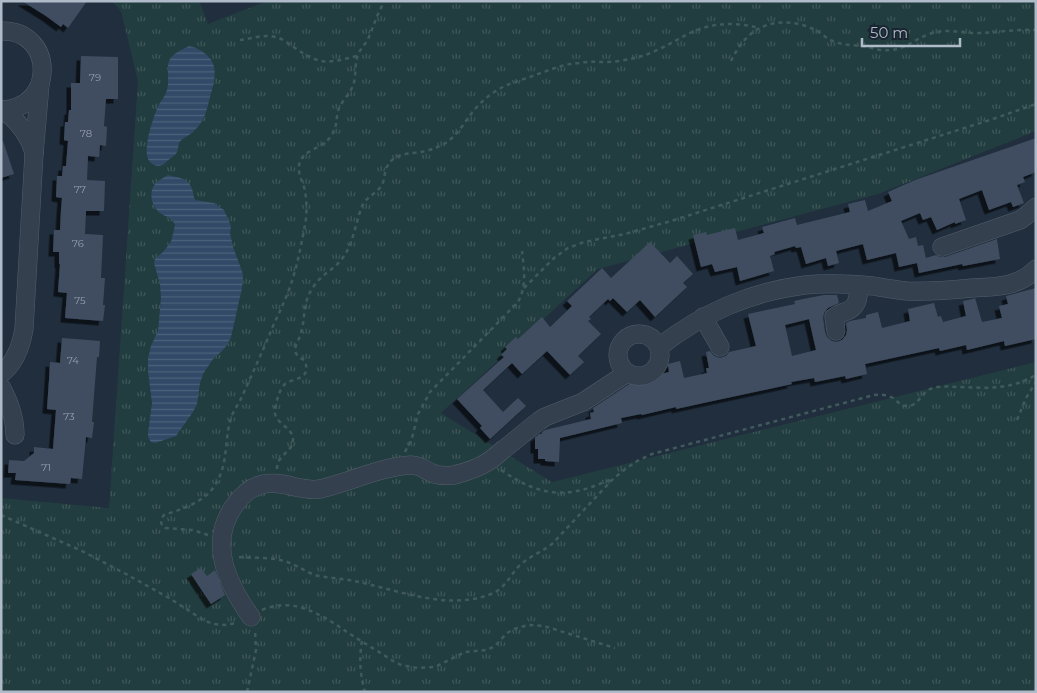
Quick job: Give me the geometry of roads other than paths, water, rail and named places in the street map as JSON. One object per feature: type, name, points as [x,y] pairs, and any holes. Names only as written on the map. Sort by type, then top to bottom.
[{"type":"street","points":[[1,31],[17,33],[26,38],[40,54],[43,64],[43,75],[40,85],[29,101],[21,106],[2,110]]},
{"type":"street","points":[[1,374],[13,362],[22,341],[24,329],[40,85]]},
{"type":"street","points":[[2,110],[23,129],[34,154]]},
{"type":"street","points":[[942,246],[1033,214]]},
{"type":"street","points":[[659,347],[703,317],[743,300],[785,288],[828,284],[918,292],[996,287],[1025,278],[1036,269]]},
{"type":"street","points":[[836,331],[834,317],[855,306],[859,286]]},
{"type":"street","points":[[703,317],[720,347]]},
{"type":"street","points":[[643,334],[650,336],[656,341],[661,354],[657,367],[653,372],[640,377],[627,373],[621,368],[618,361],[619,346],[629,336],[643,334]]},
{"type":"street","points":[[251,617],[239,600],[227,573],[222,548],[222,532],[228,516],[242,496],[256,486],[271,483],[304,489],[319,489],[370,473],[414,465],[420,466],[436,475],[448,476],[476,468],[489,462],[545,417],[583,402],[627,373]]},
{"type":"street","points":[[1,387],[12,410],[15,435]]},
{"type":"water","points":[[189,46],[198,49],[208,56],[214,67],[213,84],[207,108],[198,127],[179,143],[176,154],[164,164],[160,166],[155,165],[150,162],[148,157],[147,143],[158,106],[167,89],[170,59],[179,51]]},
{"type":"water","points":[[168,175],[188,182],[193,190],[195,200],[214,203],[224,210],[231,226],[230,233],[233,247],[243,277],[231,337],[227,345],[213,359],[203,374],[197,404],[193,412],[176,436],[155,443],[151,442],[148,437],[152,403],[148,358],[158,331],[161,298],[160,284],[154,263],[155,259],[171,242],[175,225],[157,210],[151,196],[155,184]]}]
